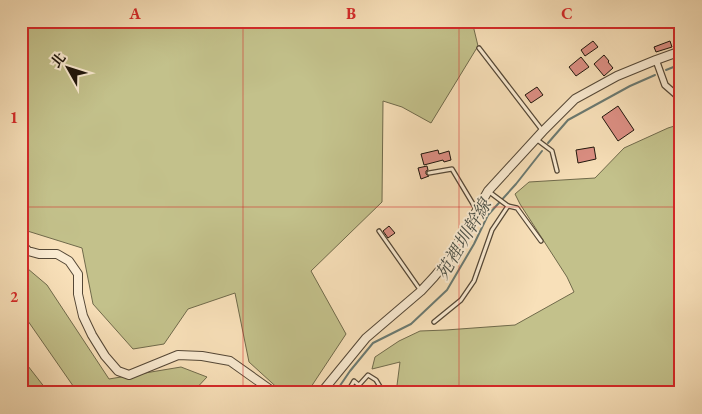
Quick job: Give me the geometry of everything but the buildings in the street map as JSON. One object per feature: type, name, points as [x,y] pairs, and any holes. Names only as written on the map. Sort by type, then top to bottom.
[{"type":"street","points":[[321,393],[366,338],[421,291],[449,259],[488,191],[542,131],[576,99],[617,76],[681,51]]},
{"type":"street","points":[[656,60],[665,85],[681,98]]},
{"type":"street","points":[[21,244],[28,251],[39,254],[57,254],[69,261],[78,274],[78,294],[83,316],[105,356],[118,371],[129,375],[178,355],[202,356],[230,361],[275,393]]},
{"type":"lane","points":[[479,48],[542,131]]},
{"type":"lane","points":[[536,138],[552,151],[557,171]]},
{"type":"lane","points":[[429,173],[452,168],[476,209]]},
{"type":"lane","points":[[488,191],[508,206],[517,208],[541,241]]},
{"type":"lane","points":[[434,322],[461,300],[474,281],[492,230],[508,206]]},
{"type":"lane","points":[[378,231],[421,291]]},
{"type":"lane","points":[[359,385],[368,375],[376,380],[382,390],[380,393]]},
{"type":"lane","points":[[347,393],[354,382],[368,393]]},
{"type":"shaded area","points":[[21,21],[472,21],[478,46],[431,123],[402,107],[383,101],[382,202],[311,271],[346,334],[307,393],[283,393],[249,362],[235,293],[188,309],[164,344],[133,349],[93,304],[82,248],[21,229]]},
{"type":"shaded area","points":[[681,124],[681,393],[396,393],[400,362],[372,369],[375,357],[399,341],[420,331],[515,325],[574,292],[567,277],[515,194],[529,182],[595,178],[624,148]]},
{"type":"shaded area","points":[[21,263],[47,285],[109,379],[181,367],[207,377],[192,393],[78,393],[21,311]]},
{"type":"shaded area","points":[[21,357],[49,393],[21,393]]},
{"type":"waterway","name":"苑裡圳幹線","points":[[666,70],[681,64]]},
{"type":"waterway","name":"苑裡圳幹線","points":[[548,143],[568,120],[630,86],[655,75]]},
{"type":"waterway","name":"苑裡圳幹線","points":[[335,393],[373,343],[411,324],[447,290],[474,244],[488,215],[542,151]]}]
